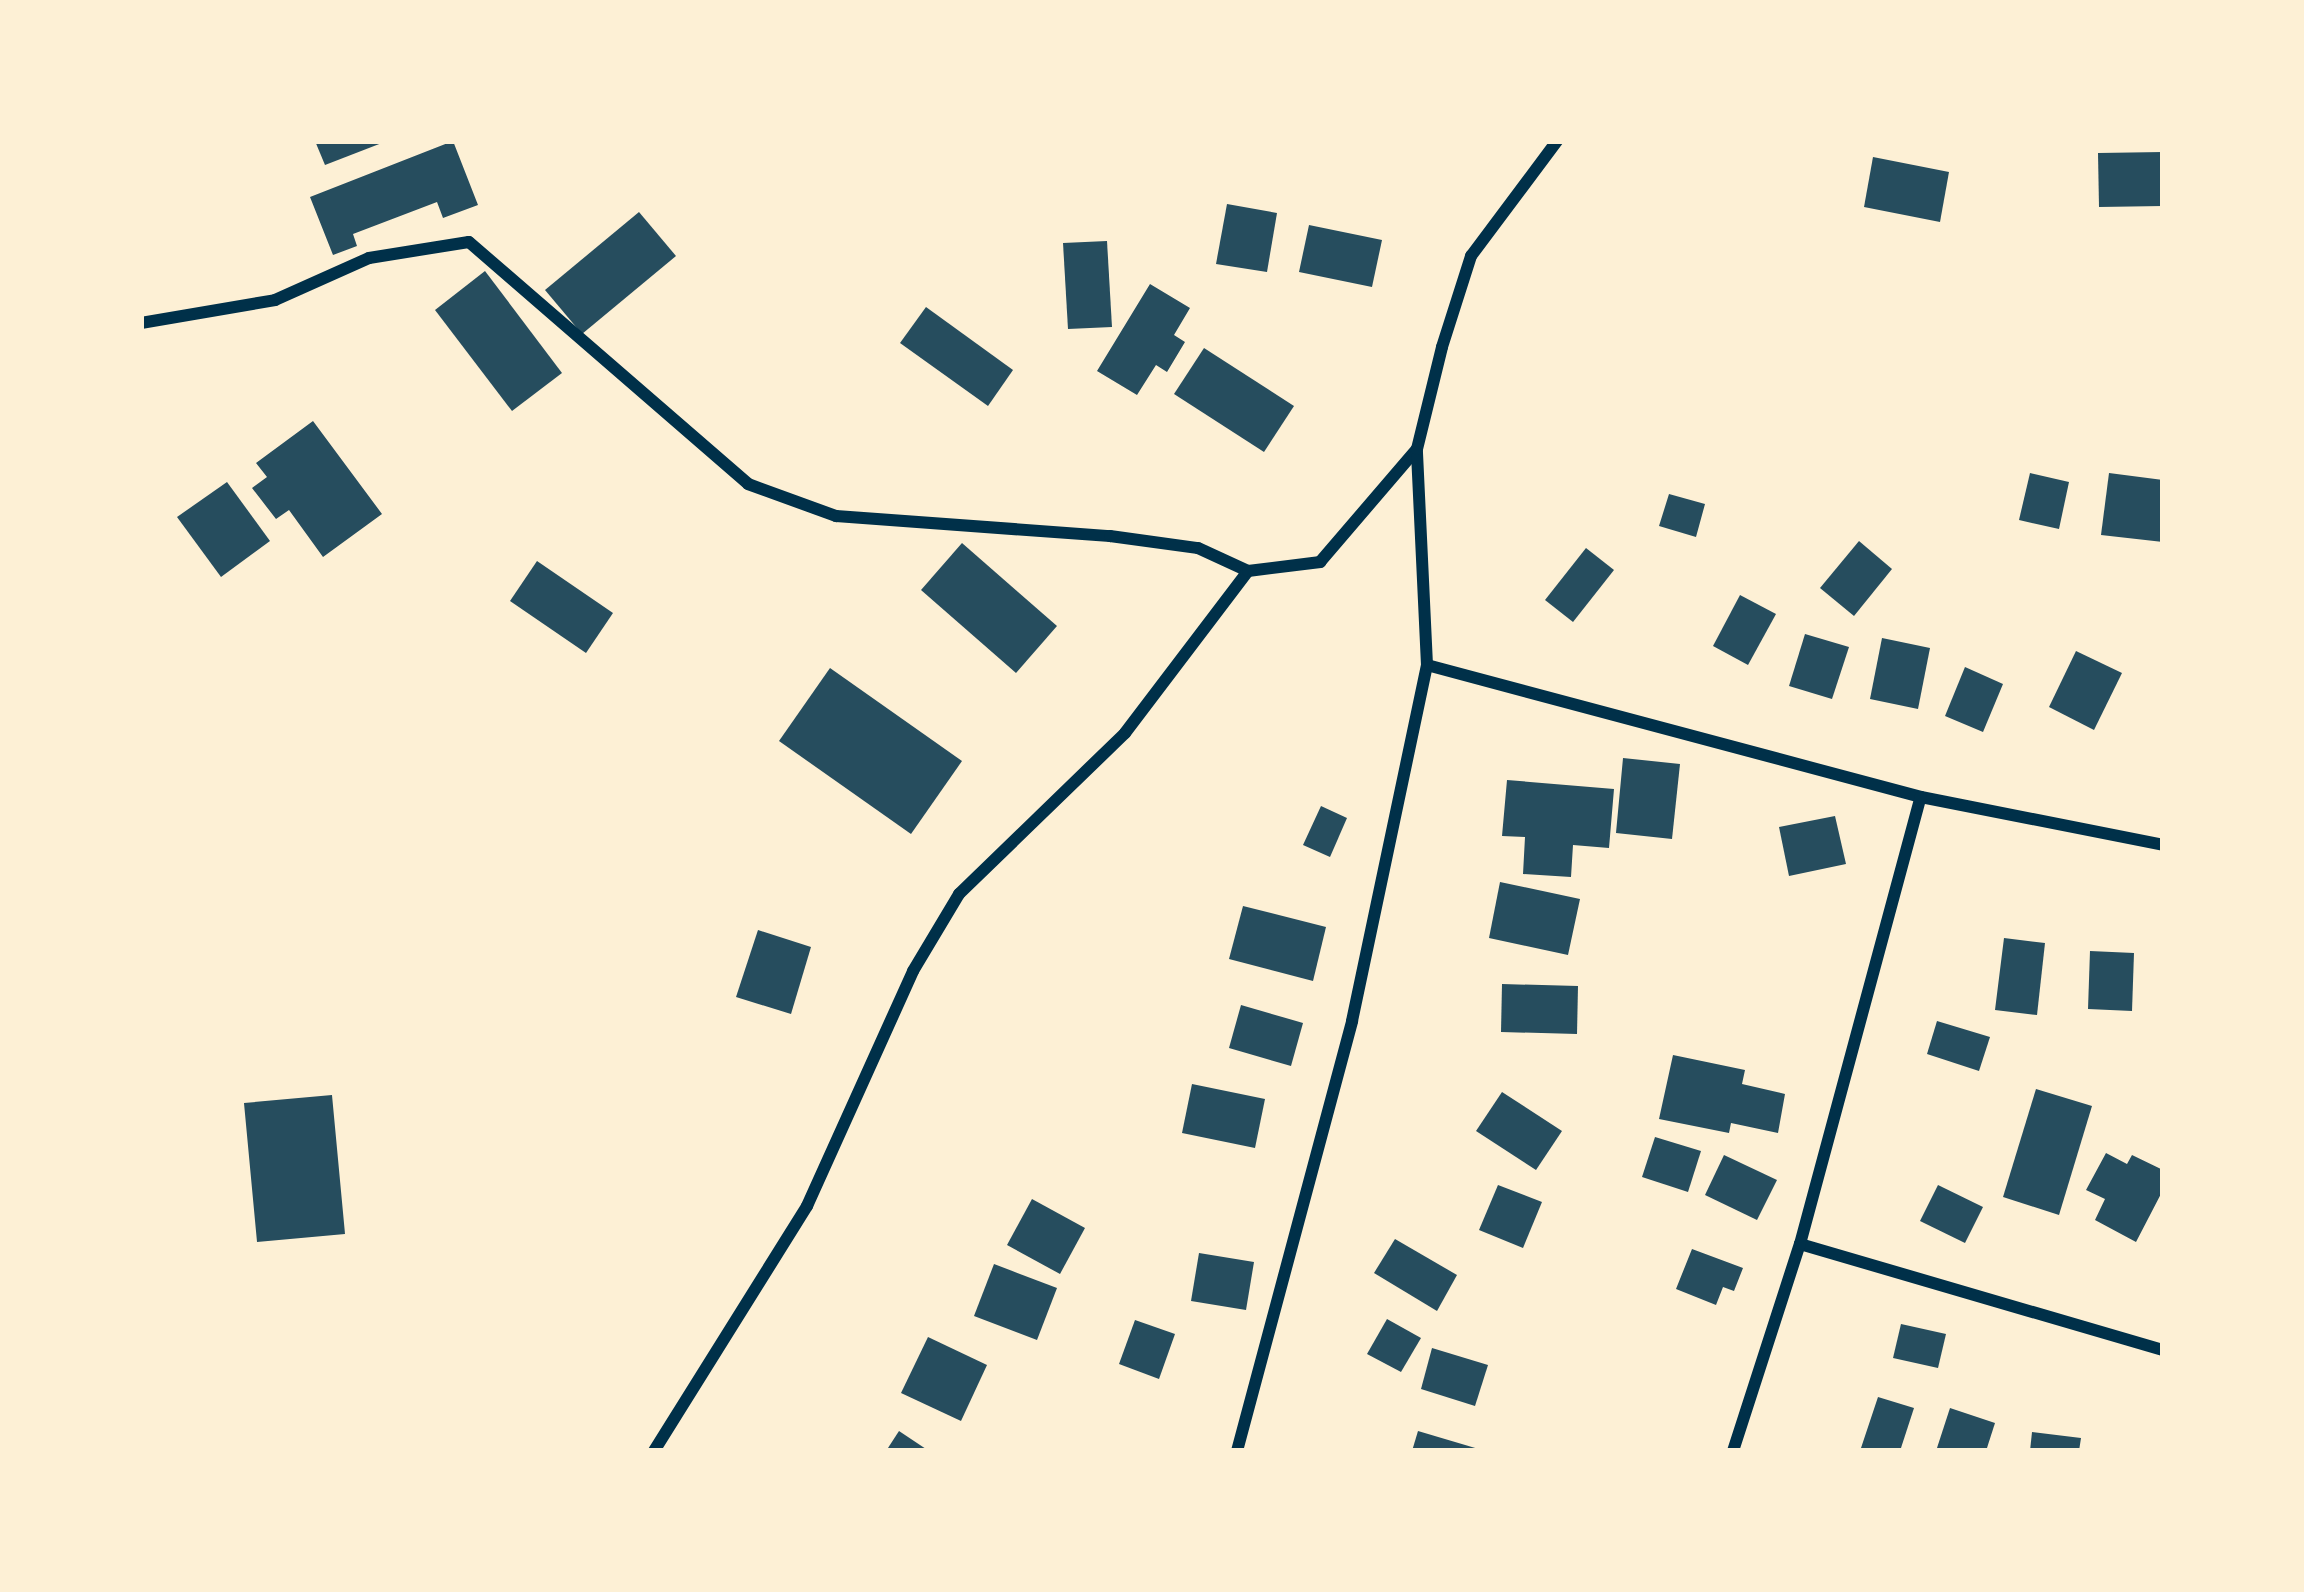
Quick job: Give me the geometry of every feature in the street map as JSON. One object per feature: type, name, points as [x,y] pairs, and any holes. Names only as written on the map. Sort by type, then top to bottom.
[{"type":"street","points":[[1237,1451],[1352,1021],[1427,665],[1417,449],[1472,256],[1558,141]]},
{"type":"street","points":[[141,322],[275,300],[369,258],[469,242],[748,484],[836,516],[1110,536],[1198,548],[1248,571],[1320,562],[1417,449]]},
{"type":"street","points":[[654,1451],[807,1206],[913,971],[959,895],[1126,733],[1248,571]]},
{"type":"street","points":[[1427,665],[1921,797],[2163,845]]},
{"type":"street","points":[[1733,1451],[1800,1244],[1921,797]]},
{"type":"street","points":[[1800,1244],[2163,1350]]},
{"type":"building","points":[[315,141],[387,141],[325,165]]},
{"type":"building","points":[[453,141],[478,205],[443,218],[437,202],[353,234],[357,246],[333,255],[310,197]]},
{"type":"building","points":[[2163,152],[2163,206],[2099,207],[2098,153]]},
{"type":"building","points":[[1873,157],[1949,172],[1940,222],[1864,207]]},
{"type":"building","points":[[1227,204],[1277,213],[1267,272],[1216,264]]},
{"type":"building","points":[[639,212],[676,256],[582,334],[545,290]]},
{"type":"building","points":[[1309,225],[1382,240],[1372,287],[1299,272]]},
{"type":"building","points":[[1107,241],[1112,327],[1068,329],[1063,243]]},
{"type":"building","points":[[485,271],[562,373],[512,411],[435,310]]},
{"type":"building","points":[[1150,284],[1190,308],[1174,335],[1185,342],[1167,372],[1156,365],[1137,395],[1097,371]]},
{"type":"building","points":[[926,307],[1013,370],[988,406],[900,343]]},
{"type":"building","points":[[1204,348],[1294,406],[1264,452],[1174,394]]},
{"type":"building","points":[[313,421],[382,514],[323,557],[289,510],[276,519],[252,488],[267,477],[256,463]]},
{"type":"building","points":[[2030,473],[2069,482],[2059,529],[2019,520]]},
{"type":"building","points":[[2109,473],[2163,480],[2163,542],[2101,535]]},
{"type":"building","points":[[227,482],[270,541],[221,577],[177,517]]},
{"type":"building","points":[[1669,494],[1705,504],[1696,537],[1659,526]]},
{"type":"building","points":[[1859,541],[1892,569],[1854,616],[1820,588]]},
{"type":"building","points":[[962,543],[1057,626],[1016,673],[921,590]]},
{"type":"building","points":[[1586,548],[1614,570],[1573,622],[1545,600]]},
{"type":"building","points":[[537,561],[613,613],[586,653],[510,601]]},
{"type":"building","points":[[1740,595],[1776,614],[1748,665],[1713,646]]},
{"type":"building","points":[[1805,634],[1849,647],[1832,699],[1789,686]]},
{"type":"building","points":[[1882,638],[1930,648],[1918,709],[1870,699]]},
{"type":"building","points":[[2076,651],[2122,673],[2094,730],[2049,707]]},
{"type":"building","points":[[1965,667],[2003,684],[1983,732],[1945,716]]},
{"type":"building","points":[[830,668],[962,761],[911,834],[779,741]]},
{"type":"building","points":[[1623,758],[1680,764],[1672,839],[1616,833]]},
{"type":"building","points":[[1507,780],[1614,789],[1609,848],[1573,845],[1571,877],[1523,874],[1525,837],[1502,836]]},
{"type":"building","points":[[1321,806],[1347,818],[1330,857],[1303,845]]},
{"type":"building","points":[[1835,816],[1846,864],[1789,876],[1779,827]]},
{"type":"building","points":[[1500,882],[1580,899],[1568,955],[1489,938]]},
{"type":"building","points":[[1243,906],[1326,927],[1313,981],[1229,959]]},
{"type":"building","points":[[758,930],[811,947],[791,1014],[736,997]]},
{"type":"building","points":[[2004,938],[2045,943],[2037,1015],[1995,1010]]},
{"type":"building","points":[[2090,951],[2134,953],[2132,1011],[2088,1009]]},
{"type":"building","points":[[1502,984],[1578,986],[1577,1034],[1501,1032]]},
{"type":"building","points":[[1241,1005],[1303,1023],[1291,1066],[1229,1048]]},
{"type":"building","points":[[1937,1021],[1990,1037],[1979,1071],[1927,1054]]},
{"type":"building","points":[[1673,1055],[1745,1070],[1742,1084],[1785,1094],[1778,1133],[1731,1123],[1729,1133],[1659,1119]]},
{"type":"building","points":[[1192,1084],[1265,1099],[1255,1148],[1182,1133]]},
{"type":"building","points":[[2036,1089],[2092,1106],[2059,1215],[2003,1197]]},
{"type":"building","points":[[1502,1092],[1562,1131],[1536,1170],[1476,1131]]},
{"type":"building","points":[[332,1095],[345,1234],[257,1242],[244,1103]]},
{"type":"building","points":[[1655,1137],[1701,1151],[1688,1192],[1642,1177]]},
{"type":"building","points":[[2106,1153],[2127,1164],[2132,1155],[2163,1170],[2163,1190],[2136,1242],[2095,1220],[2105,1199],[2086,1190]]},
{"type":"building","points":[[1724,1155],[1777,1180],[1757,1220],[1705,1195]]},
{"type":"building","points":[[1498,1185],[1542,1202],[1523,1248],[1479,1230]]},
{"type":"building","points":[[1938,1185],[1983,1207],[1965,1243],[1920,1221]]},
{"type":"building","points":[[1032,1199],[1085,1228],[1060,1274],[1007,1245]]},
{"type":"building","points":[[1395,1239],[1457,1275],[1437,1311],[1374,1273]]},
{"type":"building","points":[[1692,1249],[1743,1268],[1734,1291],[1723,1287],[1716,1305],[1676,1289]]},
{"type":"building","points":[[1199,1253],[1254,1262],[1246,1310],[1191,1301]]},
{"type":"building","points":[[994,1264],[1057,1288],[1037,1340],[974,1316]]},
{"type":"building","points":[[1387,1319],[1421,1338],[1401,1372],[1367,1354]]},
{"type":"building","points":[[1135,1320],[1175,1334],[1159,1379],[1119,1364]]},
{"type":"building","points":[[1901,1324],[1946,1334],[1938,1368],[1893,1358]]},
{"type":"building","points":[[928,1337],[987,1365],[961,1421],[901,1393]]},
{"type":"building","points":[[1432,1348],[1488,1365],[1475,1406],[1421,1389]]},
{"type":"building","points":[[1878,1397],[1914,1408],[1900,1451],[1860,1451]]},
{"type":"building","points":[[1950,1408],[1995,1423],[1986,1451],[1936,1451]]},
{"type":"building","points":[[899,1431],[929,1451],[886,1451]]},
{"type":"building","points":[[1418,1431],[1482,1450],[1482,1451],[1412,1451]]},
{"type":"building","points":[[2032,1432],[2081,1438],[2079,1451],[2030,1451]]}]
